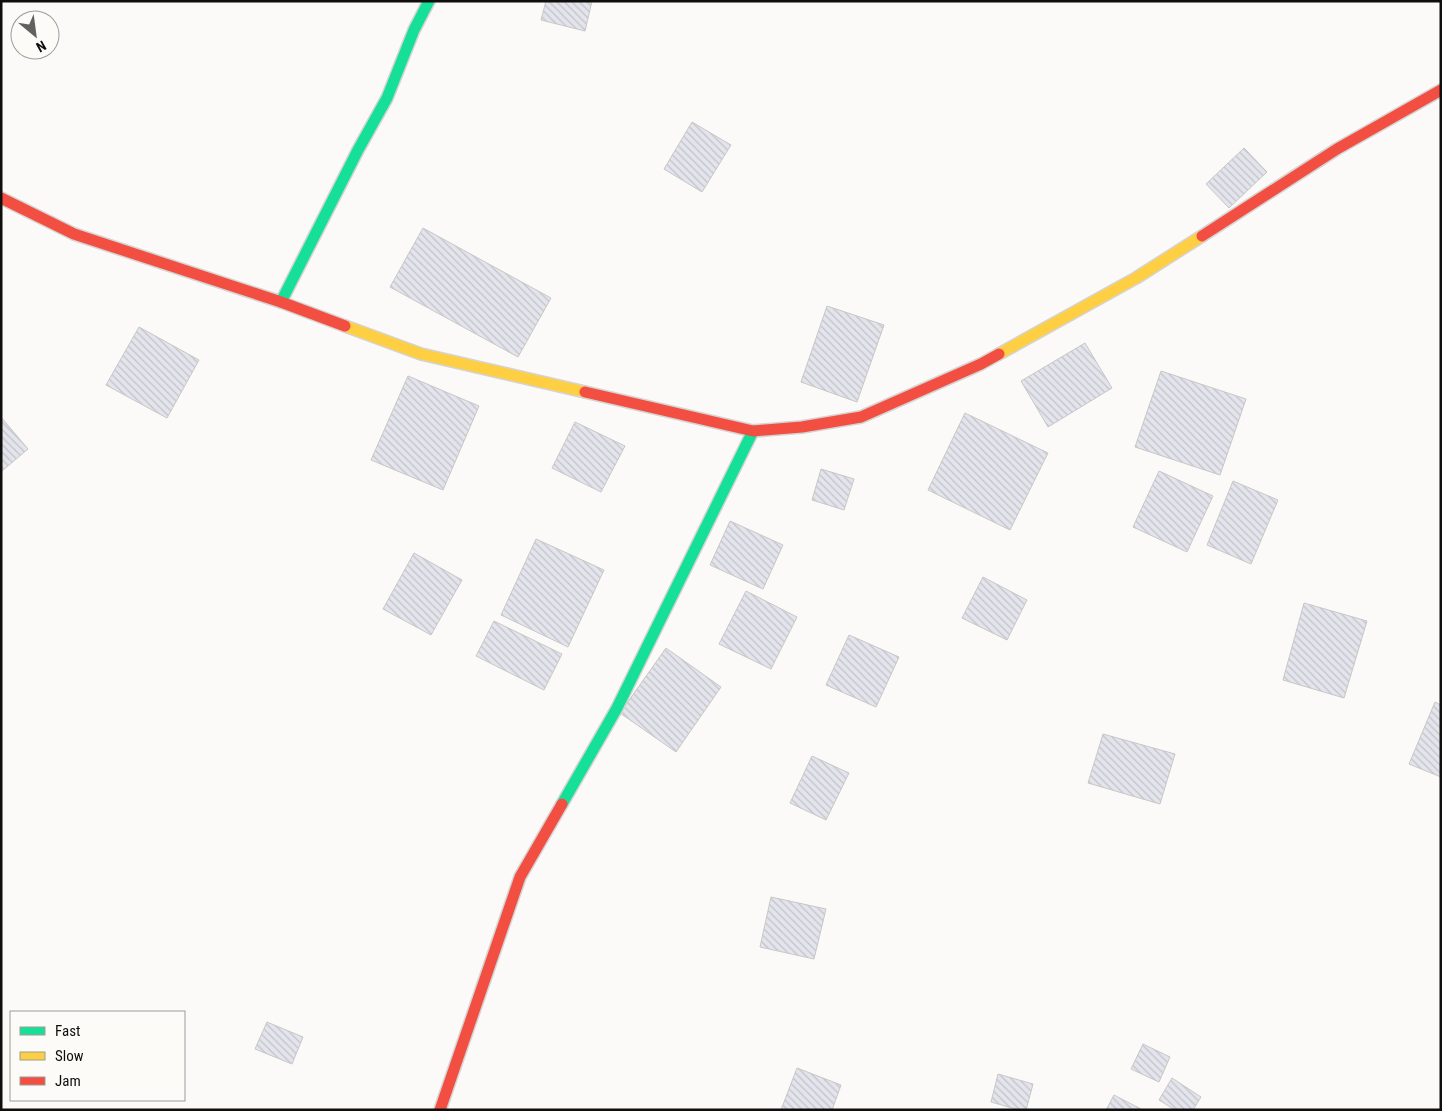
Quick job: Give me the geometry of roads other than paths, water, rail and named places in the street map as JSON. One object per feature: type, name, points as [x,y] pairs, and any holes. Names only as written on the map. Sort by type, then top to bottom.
[{"type":"street","points":[[280,302],[358,150],[387,98],[414,30],[429,1]]},
{"type":"street","points":[[1,198],[74,234],[280,302],[421,354],[753,431],[802,427],[861,417],[981,364],[1136,278],[1337,149],[1441,90]]},
{"type":"street","points":[[440,1110],[520,877],[617,708],[753,431]]}]
